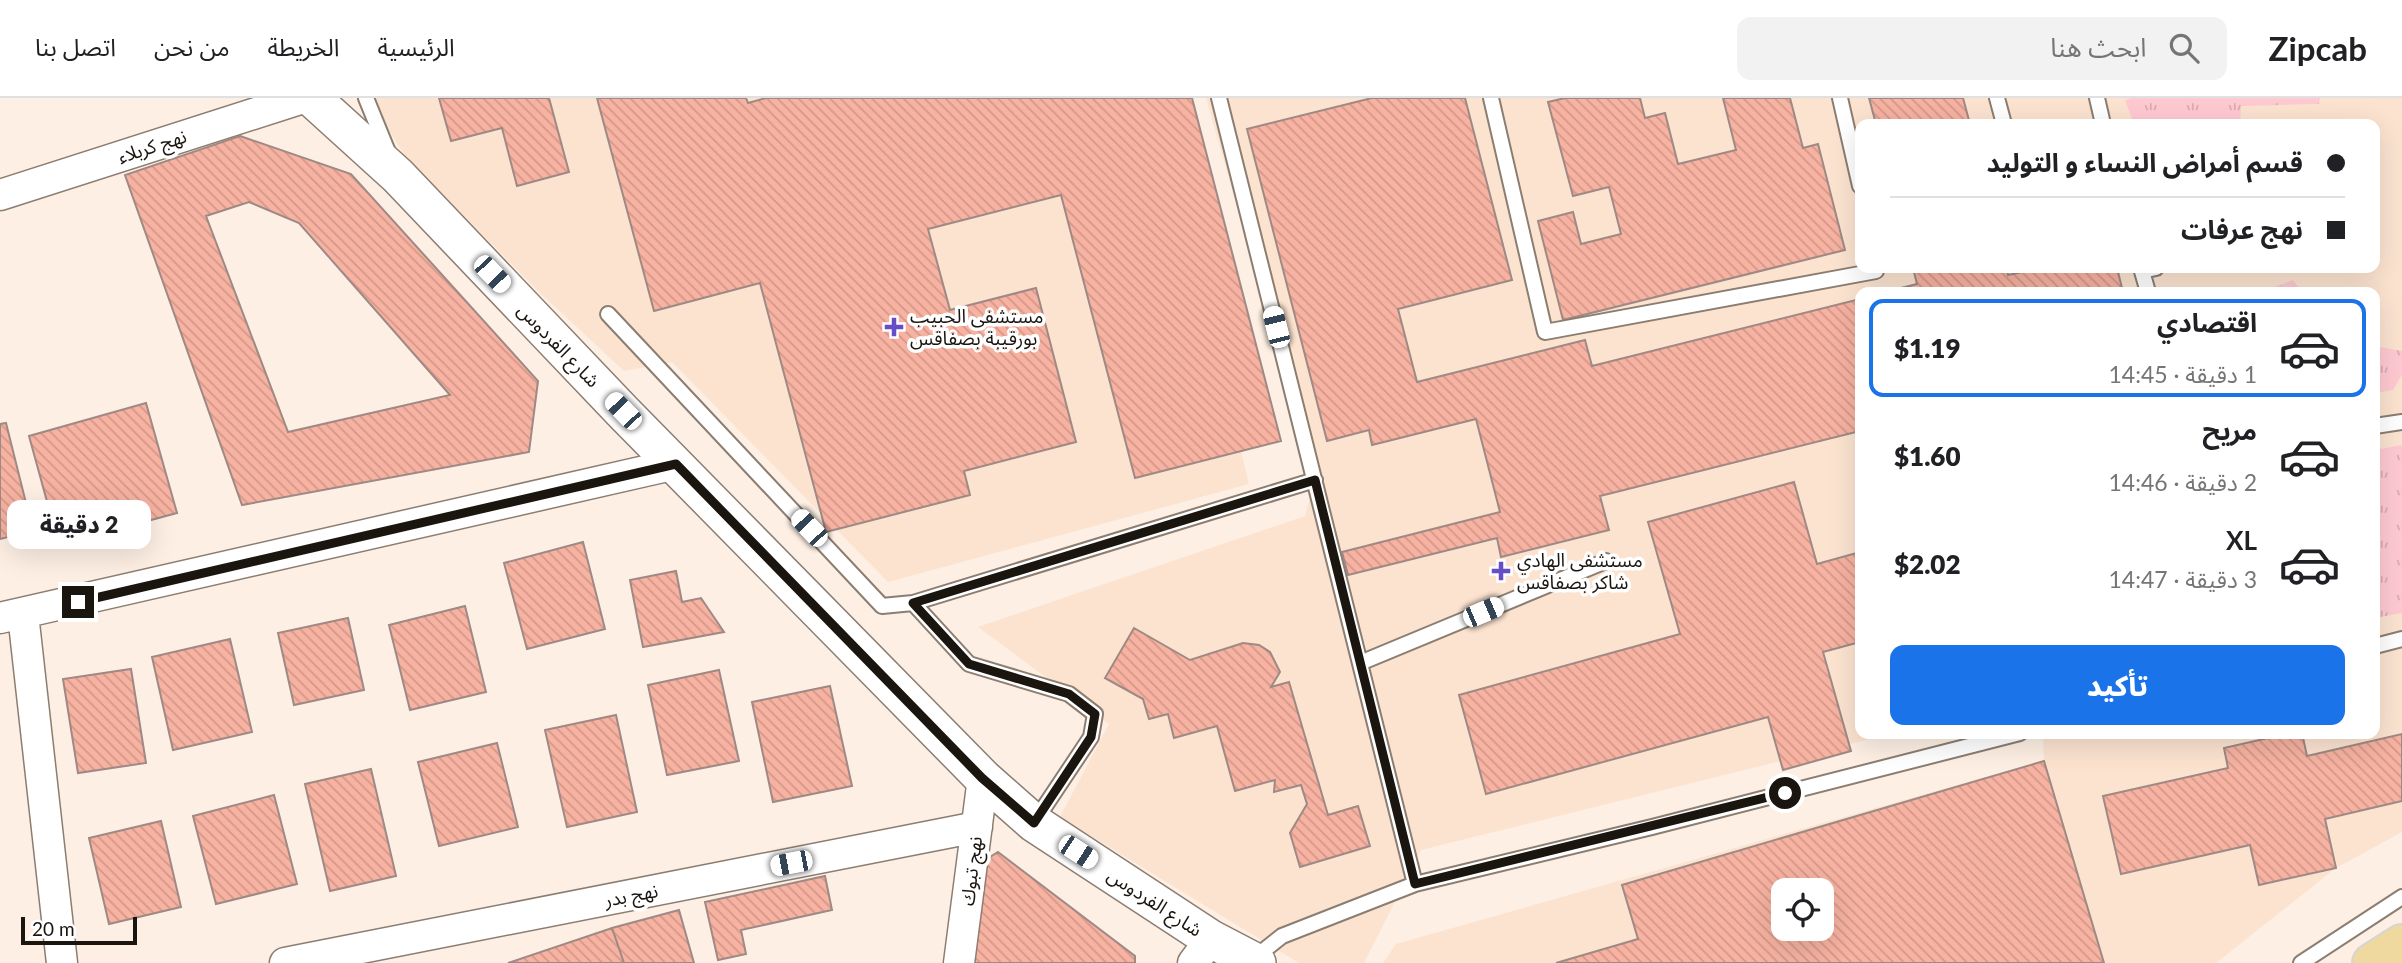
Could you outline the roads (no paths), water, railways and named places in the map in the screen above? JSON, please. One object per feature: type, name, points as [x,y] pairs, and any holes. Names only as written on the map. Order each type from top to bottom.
[{"type":"main road","points":[[2372,963],[2402,944]]},
{"type":"street","name":"نهج كربلاء","points":[[0,195],[303,98]]},
{"type":"street","name":"شارع الفردوس","points":[[312,98],[398,176],[982,778],[1034,823],[1202,951],[1254,961]]},
{"type":"street","points":[[62,963],[12,616],[676,464]]},
{"type":"street","name":"نهج تبوك","points":[[960,963],[982,778]]},
{"type":"street","name":"نهج بدر","points":[[285,963],[977,827]]},
{"type":"lane","points":[[366,98],[398,176]]},
{"type":"lane","points":[[1219,98],[1415,884]]},
{"type":"lane","points":[[1491,98],[1545,331],[1865,273]]},
{"type":"lane","points":[[1840,98],[1855,164]]},
{"type":"lane","points":[[1997,98],[2003,119]]},
{"type":"lane","points":[[2096,98],[2102,119]]},
{"type":"lane","points":[[608,314],[882,606],[913,603],[1315,480]]},
{"type":"lane","points":[[2380,425],[2402,422]]},
{"type":"lane","points":[[1360,663],[1606,561]]},
{"type":"lane","points":[[913,603],[969,664],[1069,694],[1095,714],[1091,737],[1034,823]]},
{"type":"lane","points":[[2380,645],[2402,639]]},
{"type":"lane","points":[[1254,961],[1282,936],[1415,884],[1652,827],[1985,739]]},
{"type":"lane","points":[[2301,963],[2402,897]]},
{"type":"place","name":"مستشفى الحبيب بورقيبة بصفاقس","points":[[894,327]]},
{"type":"place","name":"مستشفى الهادي شاكر بصفاقس","points":[[1501,571]]}]
